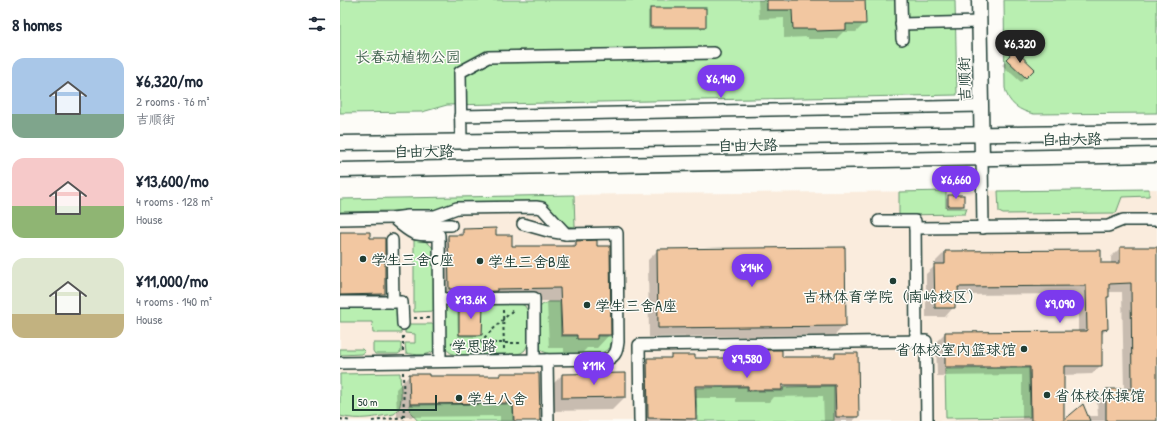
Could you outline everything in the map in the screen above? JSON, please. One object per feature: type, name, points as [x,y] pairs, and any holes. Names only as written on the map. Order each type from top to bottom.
[{"type":"main road","name":"吉顺街","points":[[979,0],[982,158]]},
{"type":"main road","name":"自由大路","points":[[340,143],[1157,132]]},
{"type":"main road","name":"自由大路","points":[[340,170],[1157,155]]},
{"type":"street","points":[[901,0],[902,39]]},
{"type":"street","points":[[901,24],[980,22]]},
{"type":"street","points":[[461,142],[460,72],[488,57],[714,53]]},
{"type":"street","points":[[460,116],[981,106]]},
{"type":"street","points":[[982,158],[983,228]]},
{"type":"street","points":[[340,219],[435,216],[457,208],[536,207],[542,208],[566,234]]},
{"type":"street","points":[[393,218],[412,225],[451,225]]},
{"type":"street","points":[[393,218],[411,233],[417,235],[439,235],[440,361]]},
{"type":"street","points":[[915,228],[1108,226],[1123,220],[1157,220]]},
{"type":"street","points":[[880,221],[915,221],[916,341]]},
{"type":"street","points":[[523,224],[566,234]]},
{"type":"street","name":"学思路","points":[[340,362],[608,360],[614,356],[617,348],[617,234],[566,234]]},
{"type":"street","points":[[392,240],[393,302]]},
{"type":"street","points":[[440,299],[534,298],[534,360]]},
{"type":"street","points":[[340,302],[402,302],[403,325]]},
{"type":"street","points":[[640,421],[639,345],[916,341],[926,341],[927,421]]},
{"type":"street","points":[[547,360],[548,421]]},
{"type":"path","points":[[503,298],[504,361]]},
{"type":"path","points":[[480,343],[525,298]]},
{"type":"path","points":[[404,421],[402,362],[403,325],[440,318]]},
{"type":"path","points":[[440,343],[534,343]]},
{"type":"path","points":[[372,421],[404,417]]},
{"type":"path","points":[[340,419],[351,421]]},
{"type":"shaded area","name":"吉林体育学院（南岭校区）","points":[[1157,189],[1157,421],[340,421],[340,199],[628,194]]},
{"type":"green space","name":"长春动植物公园","points":[[340,0],[955,0],[957,95],[447,105],[422,112],[340,113]]},
{"type":"green space","points":[[1004,0],[1157,0],[1157,113],[1034,114],[1019,109],[1009,98],[1005,88]]},
{"type":"green space","points":[[1149,189],[1149,196],[1122,197],[1116,213],[1003,214],[999,212],[998,191]]},
{"type":"green space","points":[[946,191],[946,208],[967,208],[965,214],[899,215],[899,192]]},
{"type":"green space","points":[[574,195],[575,227],[566,226],[546,204],[543,203],[434,210],[340,212],[340,199]]},
{"type":"green space","points":[[414,240],[426,242],[434,250],[435,311],[414,312]]},
{"type":"green space","points":[[548,302],[560,302],[561,336],[612,336],[610,348],[602,353],[550,354],[542,351],[539,347],[538,310],[542,305]]},
{"type":"green space","points":[[452,303],[519,303],[525,306],[528,312],[528,344],[525,350],[516,354],[456,355],[450,353],[445,345],[445,310]]},
{"type":"green space","points":[[340,307],[398,307],[400,310],[401,333],[373,333],[372,322],[340,322]]},
{"type":"green space","points":[[405,324],[436,324],[435,349],[433,352],[422,355],[406,353],[405,343],[415,343],[415,334],[405,333]]},
{"type":"green space","points":[[373,343],[401,343],[401,352],[398,354],[375,354],[373,351]]},
{"type":"green space","points":[[340,349],[362,349],[365,352],[362,354],[340,355]]},
{"type":"green space","points":[[1029,368],[1030,417],[946,418],[945,369]]},
{"type":"green space","points":[[400,373],[401,401],[400,406],[394,414],[360,418],[340,416],[340,374]]},
{"type":"green space","points":[[834,386],[834,421],[697,421],[696,388],[747,387],[747,391],[783,391],[784,387]]},
{"type":"green space","points":[[513,404],[513,421],[418,421],[411,413],[409,405]]},
{"type":"building","points":[[767,0],[865,0],[866,24],[846,24],[846,30],[816,31],[816,29],[793,29],[792,10],[767,10]]},
{"type":"building","points":[[650,8],[706,8],[706,27],[650,27]]},
{"type":"building","points":[[1015,50],[1035,69],[1026,78],[1006,59]]},
{"type":"building","points":[[948,195],[964,195],[964,206],[948,206]]},
{"type":"building","points":[[496,228],[496,235],[512,235],[512,246],[576,246],[576,241],[597,240],[597,246],[610,246],[611,335],[597,335],[597,339],[577,339],[577,335],[562,335],[560,288],[497,289],[497,291],[464,292],[464,289],[449,289],[448,235],[463,235],[463,229]]},
{"type":"building","name":"学生三舍C座","points":[[340,232],[370,232],[370,238],[385,238],[385,294],[340,295]]},
{"type":"building","points":[[845,247],[846,326],[658,328],[657,249]]},
{"type":"building","points":[[1120,247],[1157,247],[1157,421],[1106,421],[1106,389],[1132,389],[1131,283],[1109,284],[1109,297],[1107,297],[1108,329],[1102,330],[1102,366],[1064,366],[1064,420],[1083,404],[1090,421],[1031,421],[1030,367],[945,367],[945,332],[1087,331],[1086,286],[958,287],[959,303],[955,303],[955,308],[935,308],[934,264],[945,264],[945,251],[1101,250],[1101,263],[1120,263]]},
{"type":"building","points":[[483,306],[482,335],[459,335],[459,307]]},
{"type":"building","points":[[748,350],[782,350],[782,357],[835,357],[835,353],[858,353],[859,417],[836,417],[835,385],[782,385],[782,390],[748,390],[748,386],[695,386],[696,419],[648,418],[647,358],[671,358],[671,355],[695,355],[695,358],[748,358]]},
{"type":"building","name":"学生八舍","points":[[500,373],[539,373],[540,421],[514,421],[513,403],[410,404],[409,374],[429,374],[429,376],[500,376]]},
{"type":"building","points":[[626,373],[626,397],[562,398],[562,374]]},
{"type":"place","name":"学生三舍C座","points":[[363,259]]},
{"type":"place","name":"学生三舍B座","points":[[480,261]]},
{"type":"place","name":"吉林体育学院（南岭校区）","points":[[893,281]]},
{"type":"place","name":"学生三舍A座","points":[[587,305]]},
{"type":"place","name":"省体校室内篮球馆","points":[[1024,349]]},
{"type":"place","name":"省体校体操馆","points":[[1047,395]]},
{"type":"place","name":"学生八舍","points":[[459,398]]}]
